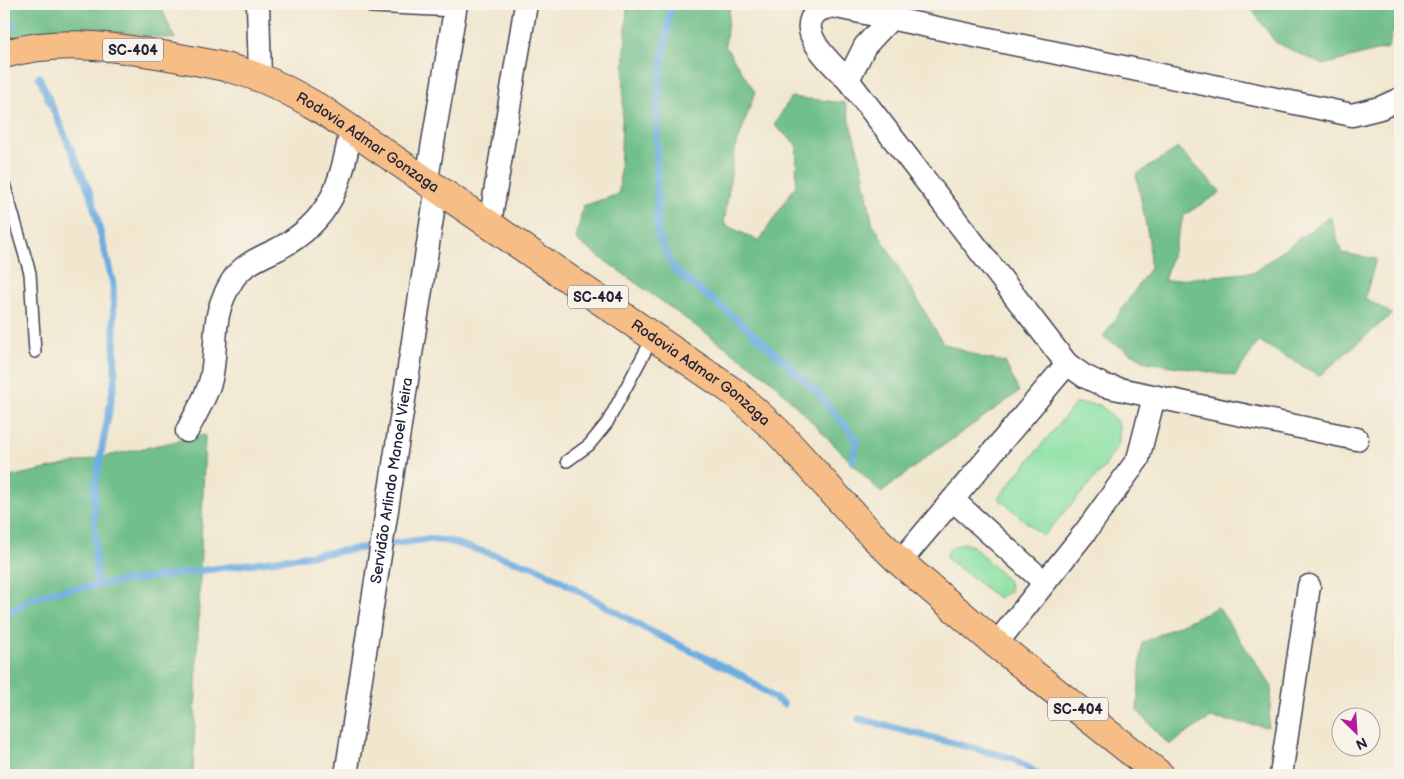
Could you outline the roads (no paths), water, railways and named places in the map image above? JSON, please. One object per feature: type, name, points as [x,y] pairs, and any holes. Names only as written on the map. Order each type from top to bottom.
[{"type":"main road","name":"Rodovia Admar Gonzaga","points":[[4,54],[19,50],[104,45],[225,67],[260,78],[288,91],[351,128],[703,369],[755,409],[900,562],[996,644],[1160,775]]},
{"type":"street","points":[[258,4],[260,78]]},
{"type":"street","points":[[490,223],[526,4]]},
{"type":"street","points":[[1357,439],[1105,386],[1084,376],[1067,364],[848,80],[817,47],[811,36],[811,20],[817,11],[832,6],[892,17],[1352,115],[1380,108],[1400,99]]},
{"type":"street","name":"Servidão Arlindo Manoel Vieira","points":[[346,775],[432,183],[455,7]]},
{"type":"street","points":[[848,80],[865,46],[892,17]]},
{"type":"street","points":[[187,431],[211,380],[217,313],[233,279],[247,265],[285,245],[313,225],[327,208],[345,162],[351,128]]},
{"type":"street","points":[[900,562],[1067,364]]},
{"type":"street","points":[[996,644],[1086,531],[1138,459],[1154,397]]},
{"type":"street","points":[[953,500],[1044,582]]},
{"type":"street","points":[[1281,775],[1309,586]]},
{"type":"lane","points":[[372,7],[455,7]]},
{"type":"lane","points":[[4,184],[30,273],[35,352]]},
{"type":"lane","points":[[567,461],[589,445],[607,423],[654,336]]},
{"type":"waterway","points":[[671,4],[657,100],[657,233],[674,270],[742,323],[813,388],[857,440],[852,461]]},
{"type":"waterway","points":[[4,14],[14,26]]},
{"type":"waterway","points":[[39,77],[91,195],[113,284],[115,379],[94,490],[96,585]]},
{"type":"waterway","points":[[4,617],[29,600],[55,591],[427,539],[448,541],[538,568],[650,631],[743,676],[783,704]]},
{"type":"waterway","points":[[859,719],[1012,758],[1039,775]]}]
